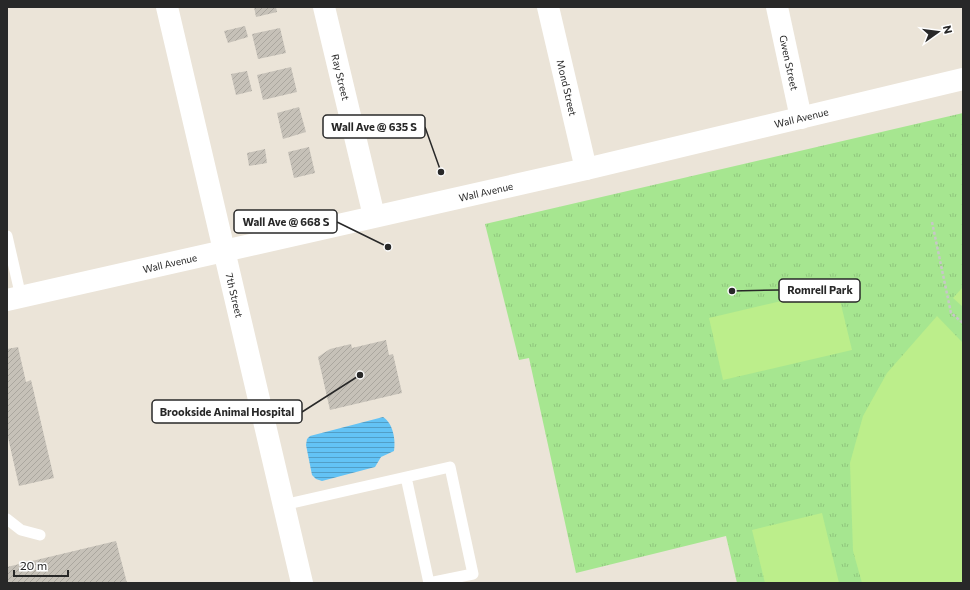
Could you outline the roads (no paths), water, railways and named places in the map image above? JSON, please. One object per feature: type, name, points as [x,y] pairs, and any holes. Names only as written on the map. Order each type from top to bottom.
[{"type":"street","name":"7th Street","points":[[167,7],[302,583]]},
{"type":"street","name":"Ray Street","points":[[324,7],[374,216]]},
{"type":"street","name":"Mond Street","points":[[548,7],[586,169]]},
{"type":"street","name":"Gwen Street","points":[[777,7],[802,118]]},
{"type":"street","name":"Wall Avenue","points":[[14,298],[586,169],[963,79]]},
{"type":"lane","points":[[7,236],[14,298]]},
{"type":"lane","points":[[283,505],[406,477],[450,467],[473,574],[429,583],[406,477]]},
{"type":"lane","points":[[7,519],[21,530],[40,535]]},
{"type":"water","points":[[383,417],[389,423],[393,432],[395,442],[394,451],[381,457],[375,467],[322,481],[316,479],[312,475],[306,445],[307,439],[310,436]]},
{"type":"place","name":"Wall Ave @ 635 S","points":[[441,172]]},
{"type":"place","name":"Wall Ave @ 668 S","points":[[388,247]]},
{"type":"place","name":"Romrell Park","points":[[732,291]]},
{"type":"place","name":"Brookside Animal Hospital","points":[[360,375]]}]
